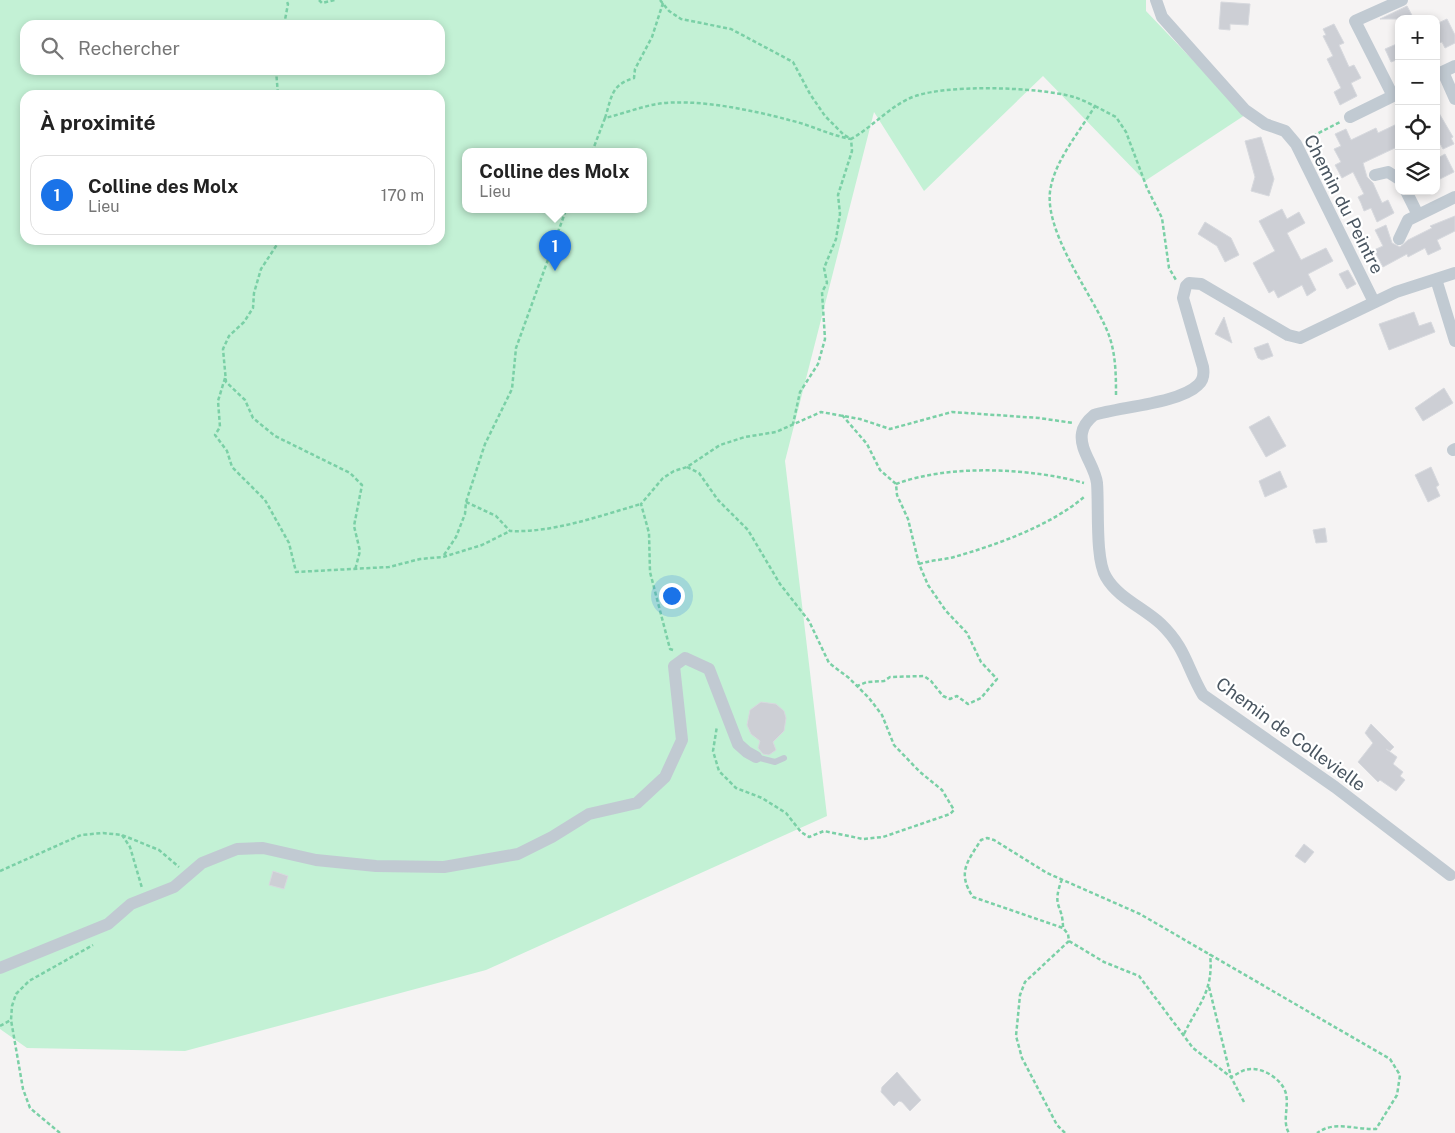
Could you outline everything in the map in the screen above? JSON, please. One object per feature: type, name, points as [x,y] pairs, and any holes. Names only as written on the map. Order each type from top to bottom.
[{"type":"street","name":"Chemin du Peintre","points":[[1156,0],[1162,17],[1246,110],[1265,124],[1285,131],[1296,144],[1374,302]]},
{"type":"street","points":[[1395,93],[1355,21],[1402,0]]},
{"type":"street","points":[[1440,74],[1455,66]]},
{"type":"street","points":[[1440,76],[1455,99]]},
{"type":"street","points":[[1350,117],[1395,95]]},
{"type":"street","points":[[1375,175],[1388,172],[1395,176]]},
{"type":"street","points":[[1408,195],[1418,215]]},
{"type":"street","points":[[1399,239],[1408,220],[1455,197]]},
{"type":"street","points":[[1085,422],[1094,415],[1117,408],[1160,401],[1187,392],[1198,385],[1203,378],[1203,367],[1184,303],[1183,292],[1189,283],[1201,284],[1295,338],[1300,338],[1374,302],[1455,273]]},
{"type":"street","points":[[1436,279],[1455,341]]},
{"type":"street","name":"Chemin de Collevielle","points":[[1085,422],[1081,434],[1083,448],[1093,466],[1097,487],[1101,563],[1105,577],[1115,589],[1161,624],[1184,651],[1196,682],[1204,695],[1335,787],[1450,875]]},
{"type":"street","points":[[0,968],[108,924],[131,904],[174,887],[202,863],[237,849],[263,848],[316,860],[376,866],[444,867],[518,854],[552,838],[589,814],[637,803],[665,777],[682,740],[675,696],[674,666],[685,658],[709,669],[738,744],[756,757]]},
{"type":"lane","points":[[756,757],[775,762],[784,758]]},
{"type":"path","points":[[284,20],[286,0]]},
{"type":"path","points":[[319,0],[322,3],[335,0]]},
{"type":"path","points":[[594,148],[615,90],[620,82],[634,78],[634,69],[652,37],[661,1]]},
{"type":"path","points":[[661,1],[669,11],[681,18],[731,29],[793,62],[810,94],[825,116],[851,138]]},
{"type":"path","points":[[276,75],[278,90]]},
{"type":"path","points":[[605,118],[658,104],[703,104],[728,107],[791,120],[831,135],[851,138],[882,114],[910,98],[937,91],[1025,90],[1076,97],[1116,117],[1126,132],[1147,188],[1162,218],[1169,268],[1183,292]]},
{"type":"path","points":[[1095,106],[1060,163],[1051,186],[1050,209],[1064,248],[1106,327],[1114,355],[1117,408]]},
{"type":"path","points":[[1309,138],[1350,117]]},
{"type":"path","points":[[793,424],[800,392],[818,364],[825,339],[822,292],[827,283],[824,268],[836,239],[840,214],[838,195],[852,151],[851,138]]},
{"type":"path","points":[[443,557],[459,529],[485,444],[512,389],[516,348],[565,213]]},
{"type":"path","points":[[277,245],[261,269],[254,293],[253,308],[244,322],[229,336],[223,348],[225,378],[226,382],[245,400],[253,418],[275,436],[350,473],[362,485],[354,526],[360,550],[354,570]]},
{"type":"path","points":[[225,378],[218,401],[220,427],[215,436],[226,451],[232,466],[265,500],[289,542],[296,572],[388,567],[420,559],[443,557],[482,545],[510,531],[528,532],[576,524],[641,504],[663,478],[674,470],[687,467],[720,445],[745,437],[776,432],[821,412],[841,414],[890,429],[952,412],[1039,418],[1065,423],[1085,422]]},
{"type":"path","points":[[841,414],[867,444],[880,470],[896,484],[897,495],[908,519],[919,564],[928,585],[946,611],[967,633],[981,662],[997,679],[981,698],[968,704],[957,696],[950,699],[943,696],[931,681],[924,676],[890,677],[884,681],[867,682],[857,686]]},
{"type":"path","points":[[687,467],[699,474],[718,500],[748,530],[780,584],[809,621],[829,663],[857,686],[882,716],[894,745],[920,772],[942,790],[954,810],[950,814],[882,836],[863,840],[824,831],[809,836],[801,832],[786,813],[762,798],[736,788],[719,771],[713,751],[715,729],[724,710]]},
{"type":"path","points":[[896,484],[913,478],[947,474],[1026,471],[1054,475],[1097,487]]},
{"type":"path","points":[[919,564],[951,558],[994,544],[1070,509],[1097,487]]},
{"type":"path","points":[[466,502],[496,516],[510,531]]},
{"type":"path","points":[[641,504],[649,533],[650,572],[670,649],[685,658]]},
{"type":"path","points":[[0,871],[81,835],[103,833],[122,835],[159,850],[190,873]]},
{"type":"path","points":[[122,835],[130,847],[145,899]]},
{"type":"path","points":[[1069,941],[1068,934],[1063,928],[973,897],[965,885],[964,874],[981,840],[987,838],[994,840],[1048,873],[1140,914],[1390,1059],[1400,1075],[1397,1095],[1376,1129],[1361,1130],[1332,1124],[1317,1133]]},
{"type":"path","points":[[1062,879],[1056,896],[1056,903],[1063,920],[1063,928]]},
{"type":"path","points":[[1069,941],[1104,962],[1140,976],[1193,1048],[1232,1077]]},
{"type":"path","points":[[1065,1133],[1057,1124],[1022,1058],[1016,1036],[1020,995],[1025,982],[1069,941]]},
{"type":"path","points":[[60,1133],[30,1108],[23,1089],[11,1020],[16,994],[29,981],[96,944]]},
{"type":"path","points":[[1210,954],[1212,972],[1210,987],[1232,1077],[1245,1104]]},
{"type":"path","points":[[1184,1034],[1210,987]]},
{"type":"path","points":[[0,1026],[11,1020]]},
{"type":"path","points":[[1232,1077],[1246,1070],[1257,1069],[1270,1074],[1280,1084],[1286,1094],[1286,1128],[1290,1133]]},
{"type":"green space","points":[[0,0],[1146,0],[1146,11],[1245,115],[1145,181],[1043,76],[924,191],[874,112],[785,461],[827,816],[486,970],[185,1051],[27,1048],[0,1029]]},
{"type":"building","points":[[1221,2],[1250,4],[1248,25],[1230,24],[1230,30],[1219,29]]},
{"type":"building","points":[[1407,6],[1412,15],[1395,15],[1395,19],[1380,19]]},
{"type":"building","points":[[1447,19],[1455,35],[1455,43],[1445,48],[1442,42],[1440,43],[1440,22]]},
{"type":"building","points":[[1334,24],[1344,43],[1339,45],[1349,67],[1354,65],[1361,78],[1351,83],[1357,96],[1340,105],[1334,92],[1341,88],[1327,59],[1333,56],[1323,36],[1326,35],[1323,29]]},
{"type":"building","points":[[1395,45],[1395,60],[1391,62],[1385,49]]},
{"type":"building","points":[[1440,115],[1453,137],[1451,138],[1454,144],[1443,149],[1440,143]]},
{"type":"building","points":[[1395,125],[1395,148],[1363,163],[1367,177],[1373,183],[1382,203],[1388,200],[1394,213],[1377,222],[1371,208],[1364,211],[1358,197],[1364,194],[1353,172],[1342,178],[1335,165],[1341,162],[1334,149],[1341,146],[1335,134],[1346,129],[1351,140],[1376,128],[1378,133]]},
{"type":"building","points":[[1261,137],[1274,179],[1269,196],[1251,191],[1255,177],[1245,141]]},
{"type":"building","points":[[1445,154],[1454,172],[1440,179],[1440,157]]},
{"type":"building","points":[[1282,209],[1287,219],[1299,212],[1305,223],[1287,233],[1301,260],[1326,248],[1333,261],[1308,274],[1316,290],[1307,296],[1302,285],[1278,298],[1274,290],[1269,293],[1253,263],[1275,251],[1259,221]]},
{"type":"building","points":[[1455,216],[1455,231],[1437,240],[1441,249],[1428,255],[1425,248],[1408,257],[1407,254],[1383,267],[1374,250],[1383,246],[1375,230],[1386,225],[1392,243],[1400,247],[1408,240],[1432,228],[1430,226]]},
{"type":"building","points":[[1205,222],[1231,238],[1239,255],[1225,262],[1217,246],[1198,234]]},
{"type":"building","points":[[1348,270],[1356,284],[1347,289],[1339,274]]},
{"type":"building","points":[[1414,312],[1419,326],[1431,322],[1435,332],[1389,350],[1379,324]]},
{"type":"building","points":[[1224,317],[1232,343],[1215,334]]},
{"type":"building","points":[[1268,343],[1273,356],[1262,360],[1258,358],[1254,348]]},
{"type":"building","points":[[1444,388],[1453,403],[1423,421],[1415,408]]},
{"type":"building","points":[[1269,416],[1286,446],[1266,457],[1249,427]]},
{"type":"building","points":[[1431,467],[1439,485],[1436,487],[1440,496],[1428,502],[1415,475]]},
{"type":"building","points":[[1280,471],[1287,487],[1265,497],[1259,481]]},
{"type":"building","points":[[1325,528],[1327,542],[1316,543],[1313,530]]},
{"type":"building","points":[[761,702],[776,704],[784,711],[786,718],[784,731],[773,742],[776,750],[769,755],[763,754],[758,748],[760,741],[751,734],[747,725],[750,710]]},
{"type":"building","points":[[1371,724],[1394,747],[1390,751],[1386,749],[1397,757],[1393,764],[1403,772],[1400,776],[1405,780],[1396,791],[1380,780],[1378,782],[1358,762],[1373,743],[1365,733]]},
{"type":"building","points":[[1304,844],[1314,852],[1305,863],[1295,856]]},
{"type":"building","points":[[273,871],[288,876],[284,889],[269,885]]},
{"type":"building","points":[[897,1072],[921,1100],[910,1111],[899,1101],[894,1106],[881,1092],[882,1087]]},
{"type":"place","name":"Colline des Molx","points":[[555,271]]}]
